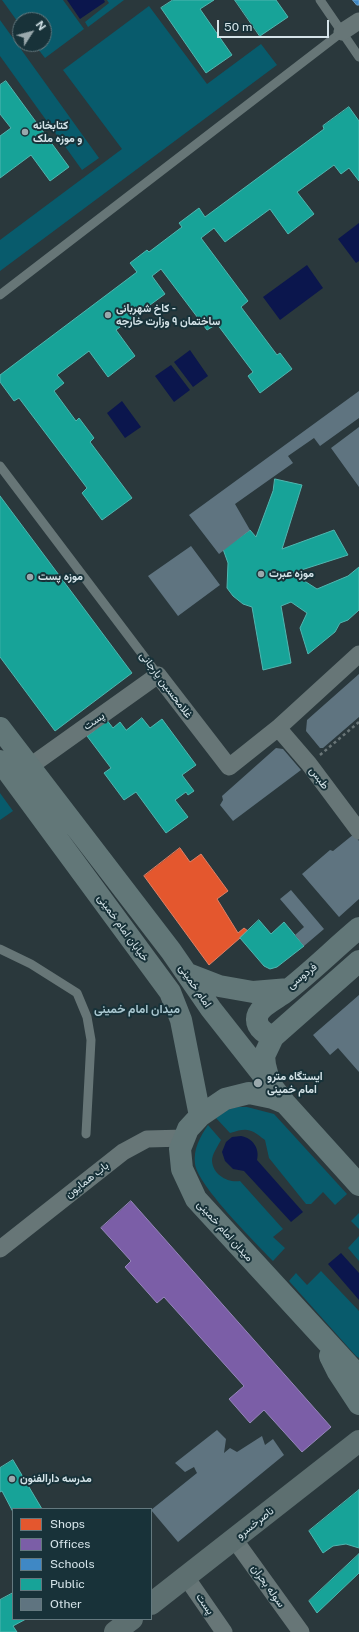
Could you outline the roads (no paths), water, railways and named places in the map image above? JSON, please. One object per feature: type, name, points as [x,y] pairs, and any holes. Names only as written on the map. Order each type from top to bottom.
[{"type":"main road","points":[[0,728],[29,767]]},
{"type":"main road","name":"خیابان امام خمینی","points":[[0,761],[170,992],[181,1020],[200,1116]]},
{"type":"main road","name":"امام خمینی","points":[[29,767],[188,974],[211,1009],[286,1103]]},
{"type":"main road","name":"فردوسی","points":[[188,974],[219,986],[253,992],[289,989],[359,928]]},
{"type":"main road","points":[[270,1084],[264,1065],[264,1056],[273,1037],[359,961]]},
{"type":"main road","points":[[273,1037],[265,1033],[258,1026],[256,1020],[259,1012],[264,1007],[289,989]]},
{"type":"main road","name":"میدان امام خمینی","points":[[286,1103],[273,1098],[249,1093],[225,1099],[200,1116],[188,1129],[180,1149],[182,1169],[196,1199],[320,1335],[352,1369],[359,1373]]},
{"type":"main road","points":[[286,1103],[359,1185]]},
{"type":"main road","points":[[320,1335],[338,1372],[359,1404]]},
{"type":"main road","name":"ناصرخسرو","points":[[152,1603],[359,1441]]},
{"type":"main road","points":[[115,1632],[131,1620]]},
{"type":"street","points":[[342,32],[359,20]]},
{"type":"street","name":"غلامحسین یارجانی","points":[[158,675],[229,767],[278,728],[359,654]]},
{"type":"street","name":"پست","points":[[29,767],[158,675]]},
{"type":"street","name":"طبس","points":[[278,728],[309,764],[359,831]]},
{"type":"street","name":"باب همایون","points":[[0,1249],[123,1152],[147,1139],[185,1138]]},
{"type":"street","name":"سوله بحران","points":[[234,1539],[301,1632]]},
{"type":"street","name":"پست","points":[[186,1577],[224,1632]]},
{"type":"lane","points":[[320,0],[359,57]]},
{"type":"lane","points":[[0,296],[342,32]]},
{"type":"lane","name":"غلامحسین یارجانی","points":[[0,466],[158,675]]},
{"type":"lane","points":[[0,949],[31,964],[77,993],[87,1017],[91,1040],[86,1134]]},
{"type":"place","name":"کتابخانه و موزه ملک","points":[[25,132]]},
{"type":"place","name":"کاخ شهربانی - ساختمان ۹ وزارت خارجه","points":[[108,315]]},
{"type":"place","name":"موزه عبرت","points":[[261,574]]},
{"type":"place","name":"موزه پست","points":[[30,577]]},
{"type":"place","name":"ایستگاه مترو امام خمینی","points":[[258,1083]]},
{"type":"place","name":"مدرسه دارالفنون","points":[[12,1479]]},
{"type":"district","name":"میدان امام خمینی","points":[[137,1009]]}]
